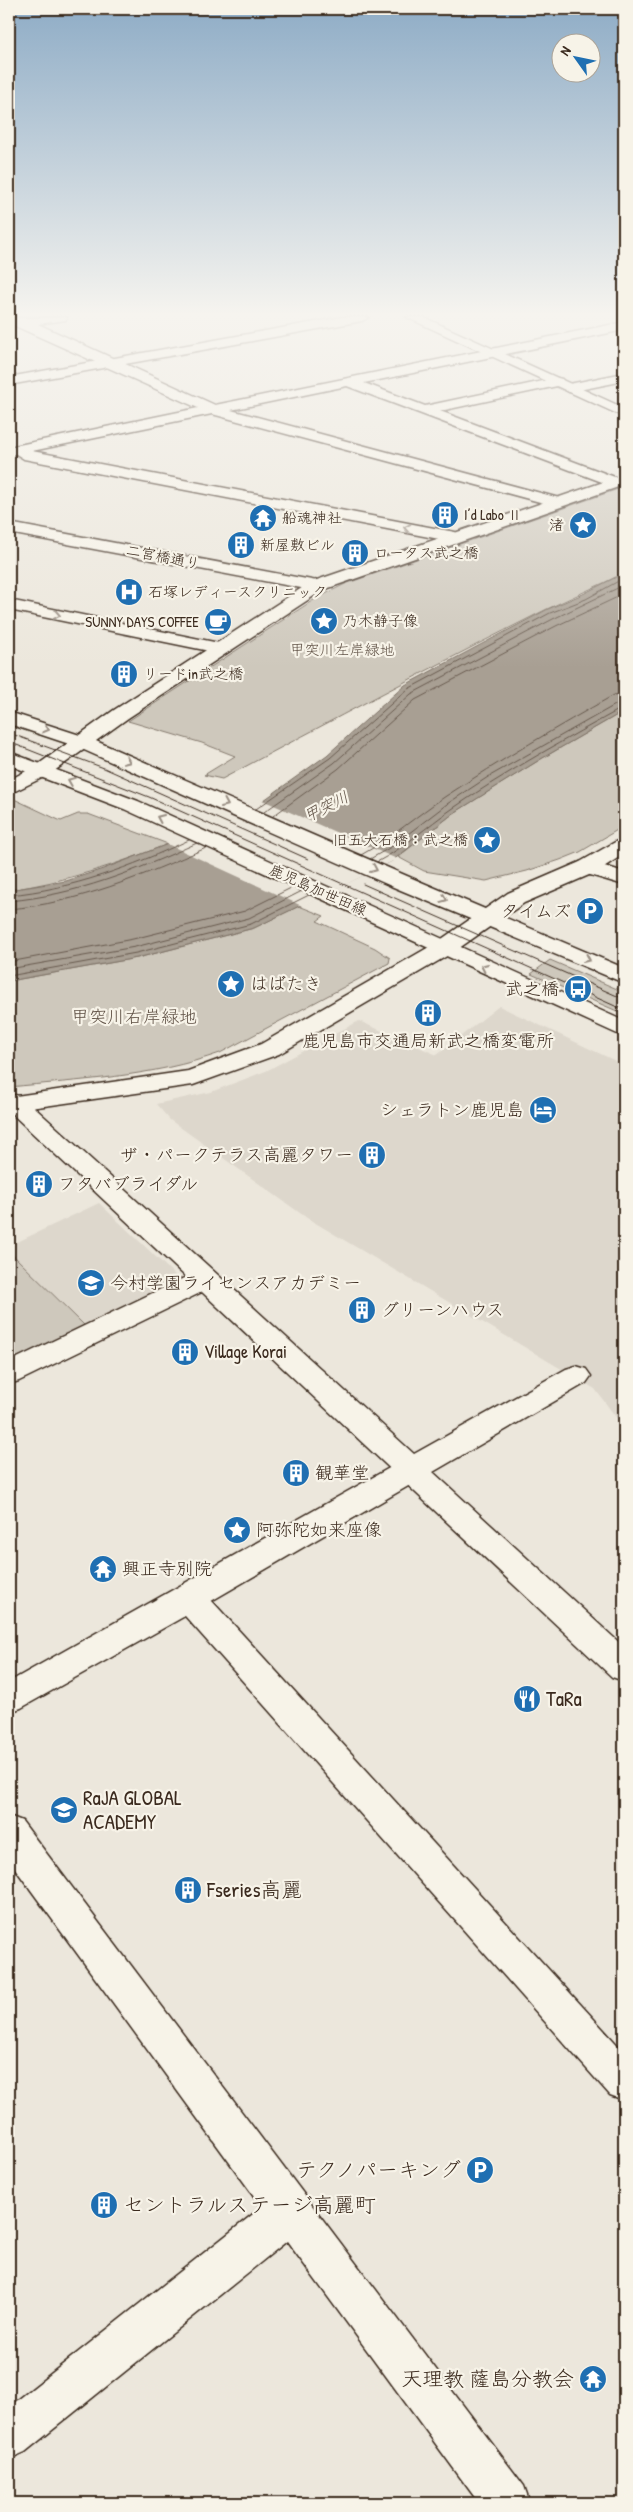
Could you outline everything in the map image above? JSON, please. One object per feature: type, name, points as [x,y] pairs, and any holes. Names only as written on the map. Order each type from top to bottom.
[{"type":"street","points":[[9,451],[93,434]]},
{"type":"street","points":[[304,434],[557,502]]},
{"type":"street","points":[[487,434],[620,481]]},
{"type":"street","points":[[9,451],[455,537]]},
{"type":"street","points":[[9,788],[43,770],[219,648],[317,586],[620,481]]},
{"type":"street","name":"二宮橋通り","points":[[9,528],[317,586]]},
{"type":"street","points":[[9,605],[219,648]]},
{"type":"street","points":[[9,718],[82,742],[400,881],[489,917],[624,976]]},
{"type":"street","name":"鹿児島加世田線","points":[[9,758],[131,805],[624,1030]]},
{"type":"street","points":[[12,1103],[185,1080],[228,1067],[270,1049],[444,948],[516,898],[588,867],[624,845]]},
{"type":"street","points":[[588,867],[624,879]]},
{"type":"street","points":[[12,1103],[624,1667]]},
{"type":"street","points":[[9,1374],[204,1279]]},
{"type":"street","points":[[9,1698],[189,1598],[576,1376]]},
{"type":"street","points":[[189,1598],[624,2081]]},
{"type":"street","points":[[9,1832],[507,2503]]},
{"type":"street","points":[[9,2436],[290,2211]]},
{"type":"shaded area","points":[[499,1006],[624,1065],[624,1428],[595,1389],[307,1218],[170,1120],[156,1104],[211,1092],[266,1071],[359,1021],[437,1055]]},
{"type":"shaded area","name":"今村学園ライセンスアカデミー","points":[[99,1203],[176,1276],[172,1289],[9,1367],[9,1246]]},
{"type":"green space","name":"甲突川左岸緑地","points":[[624,487],[624,573],[464,651],[222,779],[204,775],[235,756],[202,743],[128,721],[312,601],[345,584]]},
{"type":"green space","points":[[624,711],[624,826],[580,852],[560,860],[527,871],[486,881],[424,871],[398,857],[454,813],[541,759]]},
{"type":"green space","points":[[14,799],[61,821],[78,814],[88,814],[168,844],[90,872],[30,887],[9,890],[9,801]]},
{"type":"green space","name":"甲突川右岸緑地","points":[[299,906],[324,916],[317,921],[375,948],[390,958],[389,963],[220,1053],[194,1061],[142,1072],[9,1087],[9,981],[137,958],[254,928]]},
{"type":"green space","points":[[550,960],[624,992],[624,1014],[531,974]]},
{"type":"green space","points":[[9,1251],[87,1328],[9,1368]]},
{"type":"water","name":"甲突川","points":[[624,573],[624,711],[541,759],[454,813],[392,861],[254,928],[137,958],[9,981],[9,890],[66,881],[103,869],[168,844],[264,800],[327,755],[405,685],[548,609]]},
{"type":"pier","points":[[260,799],[397,859],[302,906],[165,843]]},
{"type":"tram line","points":[[9,733],[104,768],[308,859]]},
{"type":"tram line","points":[[9,742],[149,797],[624,1010]]},
{"type":"tram line","points":[[363,884],[624,999]]},
{"type":"place","name":"I’d Labo Ⅱ","points":[[445,515]]},
{"type":"place","name":"船魂神社","points":[[263,518]]},
{"type":"place","name":"渚","points":[[583,525]]},
{"type":"place","name":"新屋敷ビル","points":[[241,545]]},
{"type":"place","name":"ロータス武之橋","points":[[355,553]]},
{"type":"place","name":"石塚レディースクリニック","points":[[129,592]]},
{"type":"place","name":"乃木静子像","points":[[324,621]]},
{"type":"place","name":"SUNNY DAYS COFFEE","points":[[218,622]]},
{"type":"place","name":"リードin武之橋","points":[[124,674]]},
{"type":"place","name":"旧五大石橋：武之橋","points":[[487,840]]},
{"type":"place","name":"タイムズ","points":[[590,911]]},
{"type":"place","name":"はばたき","points":[[231,984]]},
{"type":"place","name":"武之橋","points":[[578,989]]},
{"type":"place","name":"鹿児島市交通局新武之橋変電所","points":[[428,1013]]},
{"type":"place","name":"シェラトン鹿児島","points":[[543,1110]]},
{"type":"place","name":"ザ・パークテラス高麗タワー","points":[[372,1155]]},
{"type":"place","name":"フタバブライダル","points":[[39,1184]]},
{"type":"place","name":"今村学園ライセンスアカデミー","points":[[91,1283]]},
{"type":"place","name":"グリーンハウス","points":[[362,1310]]},
{"type":"place","name":"Village Korai","points":[[185,1352]]},
{"type":"place","name":"観華堂","points":[[296,1473]]},
{"type":"place","name":"阿弥陀如来座像","points":[[237,1530]]},
{"type":"place","name":"興正寺別院","points":[[103,1569]]},
{"type":"place","name":"TaRa","points":[[527,1699]]},
{"type":"place","name":"RaJA GLOBAL ACADEMY","points":[[64,1810]]},
{"type":"place","name":"Fseries高麗","points":[[188,1890]]},
{"type":"place","name":"テクノパーキング","points":[[480,2170]]},
{"type":"place","name":"セントラルステージ高麗町","points":[[104,2205]]},
{"type":"place","name":"天理教 薩島分教会","points":[[593,2379]]}]
